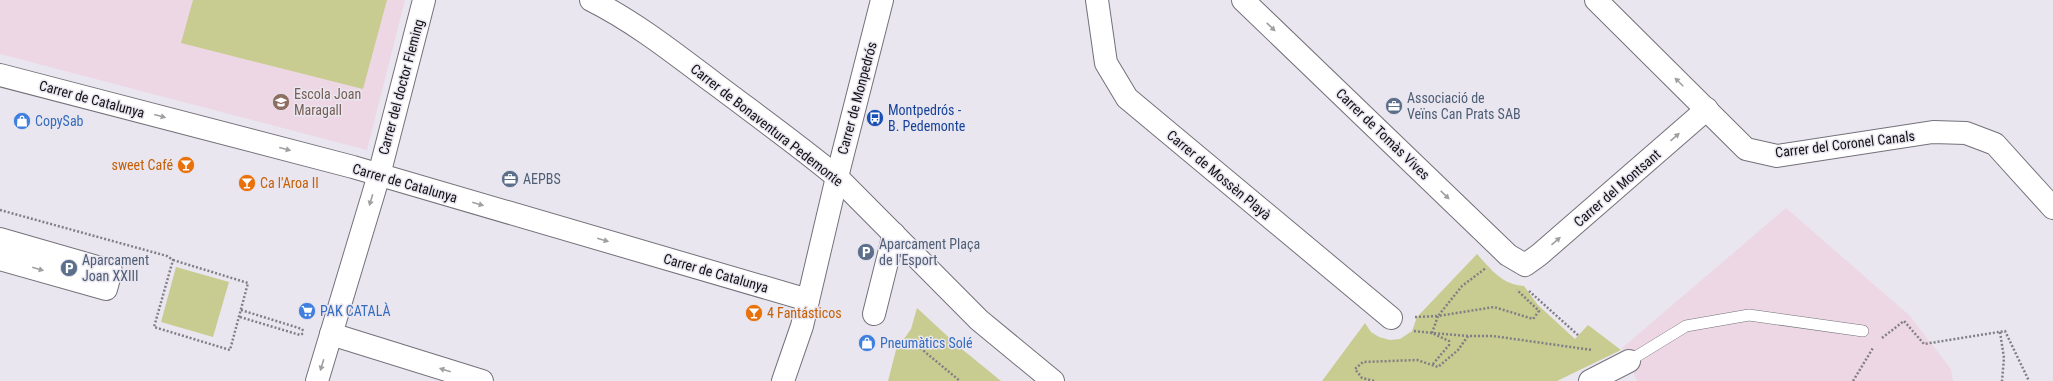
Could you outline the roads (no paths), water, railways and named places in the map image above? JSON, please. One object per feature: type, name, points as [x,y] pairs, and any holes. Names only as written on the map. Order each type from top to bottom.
[{"type":"street","name":"Carrer del doctor Fleming","points":[[317,381],[378,175],[424,0]]},
{"type":"street","name":"Carrer de Bonaventura Pedemonte","points":[[591,0],[610,10],[656,40],[837,176],[979,320],[1053,381]]},
{"type":"street","name":"Carrer de Monpedrós","points":[[783,381],[808,300],[837,176],[882,0]]},
{"type":"street","name":"Carrer de Mossèn Playà","points":[[1097,0],[1106,63],[1127,98],[1391,318]]},
{"type":"street","name":"Carrer de Tomàs Vives","points":[[1243,0],[1508,255],[1525,265]]},
{"type":"street","name":"Carrer del Coronel Canals","points":[[1596,0],[1746,149],[1777,156],[1933,132],[1966,134],[1995,144],[2053,208]]},
{"type":"street","name":"Carrer de Catalunya","points":[[0,75],[240,137],[378,175],[808,300]]},
{"type":"street","name":"Carrer del Montsant","points":[[1525,265],[1539,255],[1707,109]]},
{"type":"street","points":[[874,314],[894,234]]},
{"type":"street","points":[[0,239],[111,271],[106,289],[0,259]]},
{"type":"street","points":[[331,334],[482,381]]},
{"type":"street","points":[[1590,381],[1629,361]]},
{"type":"lane","points":[[1629,361],[1686,326],[1750,316],[1863,331]]},
{"type":"place","name":"Escola Joan Maragall","points":[[281,102]]},
{"type":"place","name":"Associació de Veïns Can Prats SAB","points":[[1394,106]]},
{"type":"place","name":"Montpedrós - B. Pedemonte","points":[[875,118]]},
{"type":"place","name":"CopySab","points":[[22,121]]},
{"type":"place","name":"sweet Café","points":[[186,165]]},
{"type":"place","name":"AEPBS","points":[[510,179]]},
{"type":"place","name":"Ca l'Aroa II","points":[[247,183]]},
{"type":"place","name":"Aparcament Plaça de l'Esport","points":[[866,252]]},
{"type":"place","name":"Aparcament Joan XXIII","points":[[69,268]]},
{"type":"place","name":"PAK CATALÀ","points":[[307,311]]},
{"type":"place","name":"4 Fantásticos","points":[[754,313]]},
{"type":"place","name":"Pneumàtics Solé","points":[[867,343]]}]
